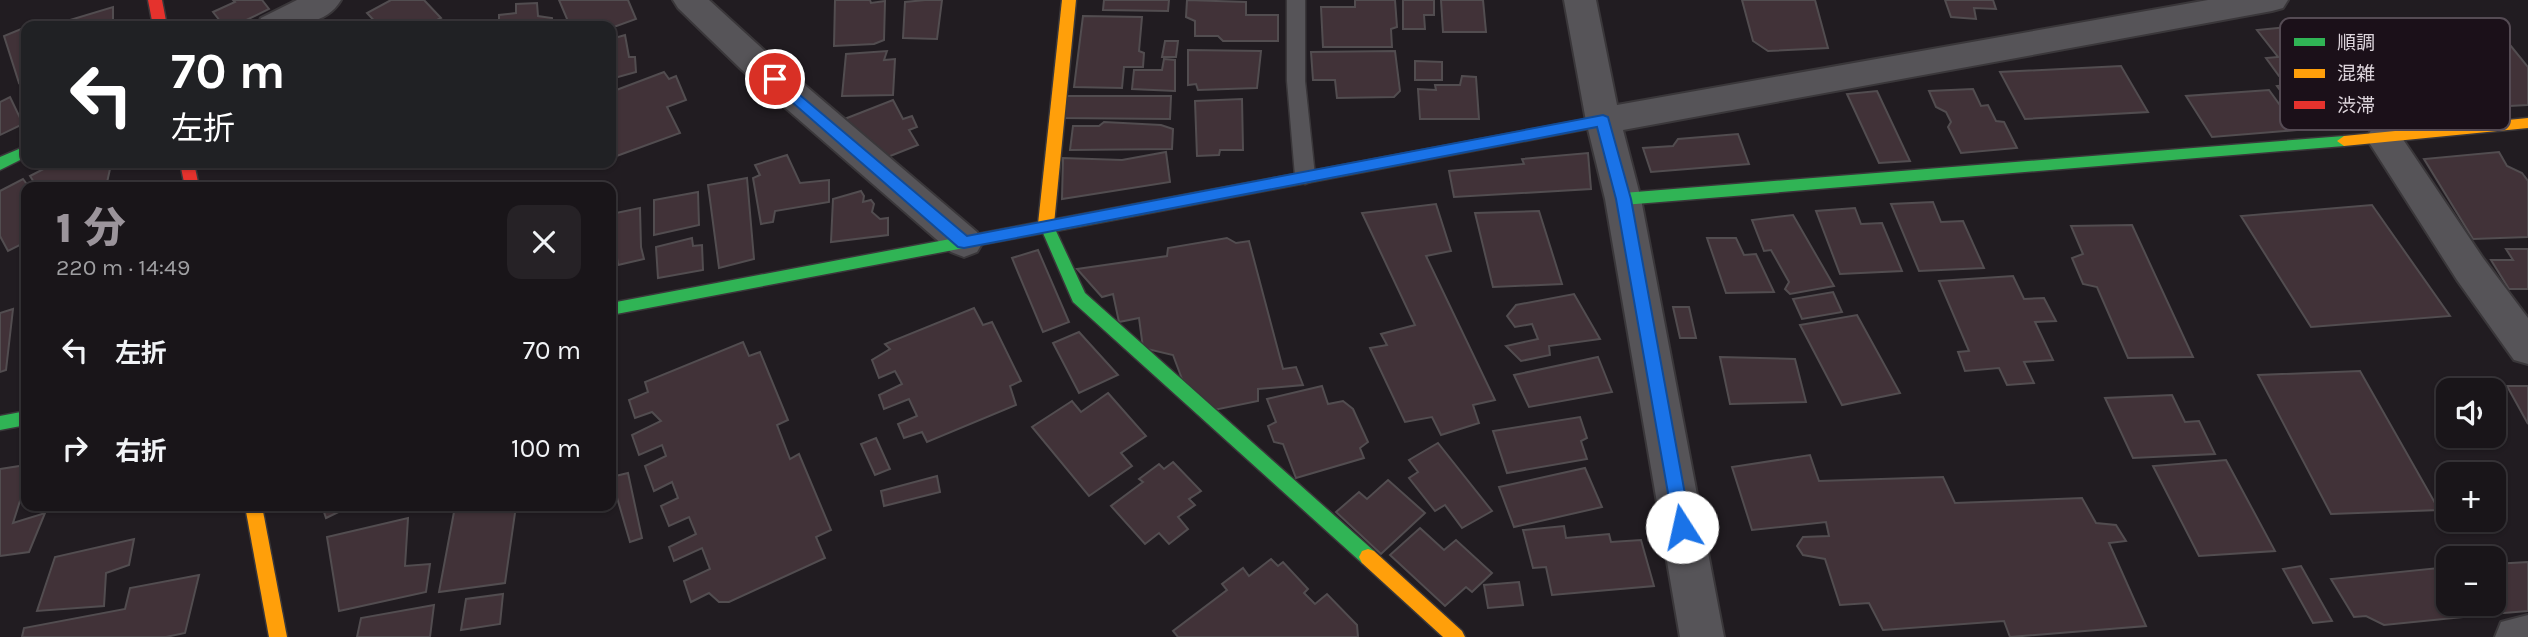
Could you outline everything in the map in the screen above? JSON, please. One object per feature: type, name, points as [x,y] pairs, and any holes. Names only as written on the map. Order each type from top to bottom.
[{"type":"street","points":[[155,0],[159,21]]},
{"type":"street","points":[[282,21],[325,0]]},
{"type":"street","points":[[689,0],[754,61],[964,242]]},
{"type":"street","points":[[1069,0],[1046,226],[1079,297],[1456,637]]},
{"type":"street","points":[[1580,0],[1603,121],[1623,199],[1702,637]]},
{"type":"street","points":[[616,308],[2194,7],[2272,0]]},
{"type":"street","points":[[2510,125],[2528,123]]},
{"type":"street","points":[[1623,199],[2461,130]]},
{"type":"street","points":[[2384,138],[2470,269],[2528,348]]},
{"type":"street","points":[[0,164],[21,154]]},
{"type":"street","points":[[0,423],[21,419]]},
{"type":"street","points":[[254,511],[278,637]]},
{"type":"street","points":[[2518,637],[2528,636]]},
{"type":"lane","points":[[1296,0],[1296,80],[1304,176]]},
{"type":"building","points":[[233,0],[262,0],[269,9],[244,21],[220,21],[213,12],[235,2]]},
{"type":"building","points":[[391,0],[424,0],[441,18],[435,21],[374,21],[367,13]]},
{"type":"building","points":[[559,0],[628,0],[636,19],[616,26],[616,21],[568,21]]},
{"type":"building","points":[[835,0],[870,0],[871,3],[885,1],[884,40],[874,44],[834,46]]},
{"type":"building","points":[[942,0],[937,39],[903,38],[905,2]]},
{"type":"building","points":[[1104,0],[1169,0],[1168,11],[1103,10]]},
{"type":"building","points":[[1187,0],[1246,2],[1246,15],[1278,15],[1278,41],[1223,41],[1218,36],[1195,36],[1195,21],[1186,17]]},
{"type":"building","points":[[1355,0],[1395,0],[1397,27],[1391,29],[1392,47],[1323,47],[1321,7],[1355,7]]},
{"type":"building","points":[[1403,0],[1434,0],[1434,15],[1424,15],[1425,29],[1403,29]]},
{"type":"building","points":[[1441,0],[1483,0],[1486,32],[1443,32]]},
{"type":"building","points":[[1742,0],[1815,0],[1828,48],[1768,51],[1753,41]]},
{"type":"building","points":[[1945,0],[1993,0],[1996,9],[1974,8],[1976,19],[1951,17]]},
{"type":"building","points":[[537,3],[538,16],[552,18],[552,21],[499,21],[499,15],[516,13],[516,4]]},
{"type":"building","points":[[113,7],[113,21],[67,21]]},
{"type":"building","points":[[1083,16],[1142,17],[1139,51],[1144,53],[1143,67],[1124,67],[1122,88],[1074,87]]},
{"type":"building","points":[[2280,28],[2280,76],[2266,58],[2278,57],[2257,30]]},
{"type":"building","points":[[21,29],[19,83],[4,36]]},
{"type":"building","points":[[625,35],[629,57],[635,57],[636,72],[616,78],[616,38]]},
{"type":"building","points":[[1165,41],[1178,41],[1176,57],[1162,57]]},
{"type":"building","points":[[2510,45],[2528,67],[2528,105],[2510,106]]},
{"type":"building","points":[[1188,50],[1261,51],[1257,88],[1198,90],[1196,84],[1188,85]]},
{"type":"building","points":[[887,51],[884,60],[895,59],[893,95],[842,96],[846,54]]},
{"type":"building","points":[[1395,51],[1400,91],[1394,97],[1337,98],[1335,80],[1313,80],[1311,52]]},
{"type":"building","points":[[1164,59],[1175,60],[1175,91],[1132,89],[1134,70],[1162,70]]},
{"type":"building","points":[[1415,61],[1442,62],[1442,80],[1415,80]]},
{"type":"building","points":[[2121,66],[2148,112],[2025,119],[2000,72]]},
{"type":"building","points":[[664,72],[669,79],[676,76],[686,100],[667,107],[680,133],[616,156],[616,90]]},
{"type":"building","points":[[1462,76],[1476,77],[1479,119],[1420,119],[1418,89],[1436,90],[1435,85],[1460,85]]},
{"type":"building","points":[[1973,89],[1981,106],[1988,105],[1996,121],[2004,122],[2017,148],[1961,153],[1948,127],[1951,122],[1946,112],[1936,107],[1929,91]]},
{"type":"building","points":[[2269,90],[2280,105],[2280,130],[2298,130],[2212,137],[2186,96]]},
{"type":"building","points":[[1877,91],[1910,161],[1879,163],[1847,94]]},
{"type":"building","points":[[1063,96],[1171,96],[1170,119],[1061,118]]},
{"type":"building","points":[[10,97],[21,125],[0,135],[0,102]]},
{"type":"building","points":[[1242,99],[1243,150],[1220,150],[1219,155],[1197,156],[1195,101]]},
{"type":"building","points":[[893,100],[903,119],[912,116],[917,127],[909,130],[918,145],[880,160],[842,120]]},
{"type":"building","points":[[1104,122],[1161,125],[1173,129],[1172,149],[1070,150],[1073,126],[1099,126]]},
{"type":"building","points":[[1738,134],[1749,164],[1651,172],[1643,148],[1673,146],[1678,139]]},
{"type":"building","points":[[1166,152],[1170,182],[1062,199],[1063,158],[1122,160]]},
{"type":"building","points":[[2499,152],[2507,166],[2522,173],[2528,181],[2528,237],[2473,239],[2424,159]]},
{"type":"building","points":[[1588,153],[1591,189],[1454,197],[1449,171],[1524,164],[1522,159]]},
{"type":"building","points":[[787,155],[800,183],[829,180],[829,202],[775,211],[773,222],[761,224],[753,178],[760,175],[755,165]]},
{"type":"building","points":[[45,168],[110,169],[107,182],[34,182],[30,176]]},
{"type":"building","points":[[747,178],[754,259],[719,268],[708,185]]},
{"type":"building","points":[[23,179],[25,182],[21,182],[21,244],[8,251],[0,236],[0,191]]},
{"type":"building","points":[[861,191],[863,202],[871,200],[874,204],[872,212],[880,219],[888,218],[888,235],[831,242],[833,199]]},
{"type":"building","points":[[698,192],[699,225],[654,235],[654,200]]},
{"type":"building","points":[[1933,202],[1941,222],[1963,221],[1984,268],[1919,271],[1891,204]]},
{"type":"building","points":[[1436,204],[1451,251],[1426,256],[1495,400],[1473,405],[1479,423],[1441,435],[1432,417],[1405,422],[1370,348],[1387,345],[1381,334],[1415,325],[1362,213]]},
{"type":"building","points":[[2372,205],[2450,316],[2311,327],[2241,216]]},
{"type":"building","points":[[640,208],[644,259],[618,265],[616,213]]},
{"type":"building","points":[[1855,208],[1861,224],[1882,223],[1902,271],[1840,274],[1816,211]]},
{"type":"building","points":[[1539,211],[1562,284],[1493,287],[1475,213]]},
{"type":"building","points":[[1793,215],[1834,286],[1790,294],[1785,289],[1789,282],[1771,250],[1764,251],[1752,220]]},
{"type":"building","points":[[2132,225],[2193,357],[2128,358],[2097,287],[2083,284],[2072,258],[2083,254],[2071,226]]},
{"type":"building","points":[[692,238],[693,246],[702,245],[703,270],[658,278],[656,247]]},
{"type":"building","points":[[1227,238],[1236,243],[1249,241],[1283,369],[1296,367],[1303,385],[1258,389],[1258,401],[1214,410],[1182,379],[1173,355],[1143,348],[1139,318],[1119,322],[1113,294],[1102,297],[1077,269],[1167,256],[1168,248]]},
{"type":"building","points":[[1707,238],[1736,238],[1744,255],[1756,254],[1774,292],[1726,293]]},
{"type":"building","points":[[2506,249],[2528,249],[2528,289],[2509,289],[2491,260],[2513,260]]},
{"type":"building","points":[[1038,250],[1069,322],[1043,332],[1012,258]]},
{"type":"building","points":[[2013,276],[2024,299],[2044,298],[2056,321],[2035,322],[2053,360],[2024,362],[2034,383],[2007,385],[1999,368],[1965,371],[1958,352],[1969,351],[1939,281]]},
{"type":"building","points":[[1833,292],[1842,312],[1802,319],[1793,299]]},
{"type":"building","points":[[1574,294],[1600,339],[1549,346],[1550,355],[1521,361],[1506,346],[1538,339],[1532,324],[1515,327],[1507,316],[1516,305]]},
{"type":"building","points":[[1673,307],[1689,307],[1696,338],[1680,338]]},
{"type":"building","points":[[974,308],[983,325],[992,322],[1021,381],[1010,386],[1016,405],[927,442],[922,432],[904,438],[898,424],[917,416],[909,399],[884,409],[879,395],[902,384],[895,371],[879,378],[872,360],[890,349],[885,344]]},
{"type":"building","points":[[13,309],[6,370],[0,372],[0,313]]},
{"type":"building","points":[[1857,315],[1900,393],[1842,405],[1800,325]]},
{"type":"building","points":[[1079,332],[1118,375],[1079,393],[1053,343]]},
{"type":"building","points":[[743,342],[749,356],[760,352],[788,420],[777,425],[790,459],[799,454],[831,530],[816,537],[825,558],[729,602],[719,602],[709,593],[691,602],[684,581],[710,569],[702,548],[674,561],[669,547],[696,534],[689,517],[669,526],[661,506],[678,498],[672,482],[654,491],[645,466],[666,456],[662,445],[639,455],[632,435],[661,421],[652,412],[635,418],[629,400],[648,392],[645,382]]},
{"type":"building","points":[[1598,357],[1612,392],[1529,407],[1514,375]]},
{"type":"building","points":[[1720,357],[1795,359],[1806,402],[1730,404]]},
{"type":"building","points":[[2360,371],[2436,505],[2436,510],[2331,514],[2258,375]]},
{"type":"building","points":[[1322,386],[1328,404],[1343,401],[1353,409],[1368,442],[1360,448],[1364,458],[1296,478],[1283,444],[1274,442],[1268,426],[1276,422],[1267,399]]},
{"type":"building","points":[[2507,386],[2528,386],[2528,424]]},
{"type":"building","points":[[1108,393],[1146,436],[1121,453],[1132,466],[1089,496],[1032,427],[1072,401],[1081,412]]},
{"type":"building","points":[[2172,395],[2185,422],[2199,421],[2215,454],[2133,458],[2105,398]]},
{"type":"building","points":[[1580,417],[1587,438],[1581,441],[1587,459],[1507,473],[1493,431]]},
{"type":"building","points":[[876,438],[890,469],[875,475],[861,444]]},
{"type":"building","points":[[1438,443],[1492,511],[1462,528],[1445,505],[1435,511],[1409,478],[1418,472],[1409,460]]},
{"type":"building","points":[[1810,455],[1819,481],[1943,477],[1955,503],[2082,498],[2096,523],[2116,525],[2126,541],[2109,543],[2146,626],[2010,637],[2004,621],[1883,630],[1869,603],[1840,605],[1825,559],[1803,555],[1797,546],[1803,537],[1829,536],[1826,522],[1752,530],[1732,467]]},
{"type":"building","points":[[2226,460],[2275,551],[2199,556],[2153,466]]},
{"type":"building","points":[[1173,462],[1201,491],[1189,499],[1195,505],[1178,517],[1188,529],[1169,544],[1159,533],[1145,544],[1111,506],[1143,482],[1139,479],[1159,464],[1164,469]]},
{"type":"building","points":[[21,466],[21,498],[13,523],[45,513],[29,552],[0,556],[0,469]]},
{"type":"building","points":[[1585,468],[1602,507],[1514,527],[1499,487]]},
{"type":"building","points":[[628,473],[642,538],[630,542],[616,494],[616,476]]},
{"type":"building","points":[[937,476],[940,492],[884,506],[881,491]]},
{"type":"building","points":[[1388,480],[1425,513],[1381,554],[1336,512],[1359,492],[1367,499]]},
{"type":"building","points":[[324,511],[341,511],[326,518]]},
{"type":"building","points":[[515,511],[505,583],[439,592],[454,512]]},
{"type":"building","points":[[408,518],[405,566],[430,564],[426,592],[339,611],[327,537]]},
{"type":"building","points":[[1564,526],[1566,538],[1609,534],[1611,542],[1641,540],[1654,586],[1552,595],[1546,567],[1533,568],[1523,530]]},
{"type":"building","points":[[1420,528],[1444,550],[1456,540],[1492,573],[1472,592],[1466,587],[1445,606],[1390,555]]},
{"type":"building","points":[[134,539],[129,565],[106,573],[104,606],[37,611],[55,557]]},
{"type":"building","points":[[1271,559],[1278,566],[1283,562],[1308,589],[1304,593],[1315,604],[1327,594],[1357,625],[1358,637],[1178,637],[1173,631],[1227,590],[1222,584],[1243,568],[1249,576]]},
{"type":"building","points":[[2528,562],[2528,611],[2506,613],[2506,563]]},
{"type":"building","points":[[2301,566],[2332,621],[2313,623],[2283,569]]},
{"type":"building","points":[[2436,568],[2436,616],[2474,616],[2384,625],[2366,616],[2354,617],[2331,579]]},
{"type":"building","points":[[199,575],[185,633],[166,637],[22,637],[24,628],[125,609],[130,588]]},
{"type":"building","points":[[1519,582],[1523,605],[1488,608],[1484,585]]},
{"type":"building","points":[[503,594],[500,624],[461,630],[466,599]]},
{"type":"building","points":[[434,605],[430,637],[357,637],[361,618]]},
{"type":"traffic: fast","points":[[616,308],[1603,121]]},
{"type":"traffic: fast","points":[[1623,199],[2344,141]]},
{"type":"traffic: fast","points":[[0,164],[21,154]]},
{"type":"traffic: fast","points":[[1046,224],[1079,297],[1368,557]]},
{"type":"traffic: fast","points":[[0,423],[21,419]]},
{"type":"traffic: slow","points":[[1046,224],[1069,0]]},
{"type":"traffic: slow","points":[[2510,125],[2528,123]]},
{"type":"traffic: slow","points":[[2344,141],[2456,130]]},
{"type":"traffic: slow","points":[[254,511],[278,637]]},
{"type":"traffic: slow","points":[[1368,557],[1456,637]]},
{"type":"traffic: jam","points":[[155,0],[159,21]]},
{"type":"traffic: jam","points":[[188,168],[191,182]]},
{"type":"route","points":[[775,79],[964,242],[1603,121],[1623,199],[1682,527]]}]
